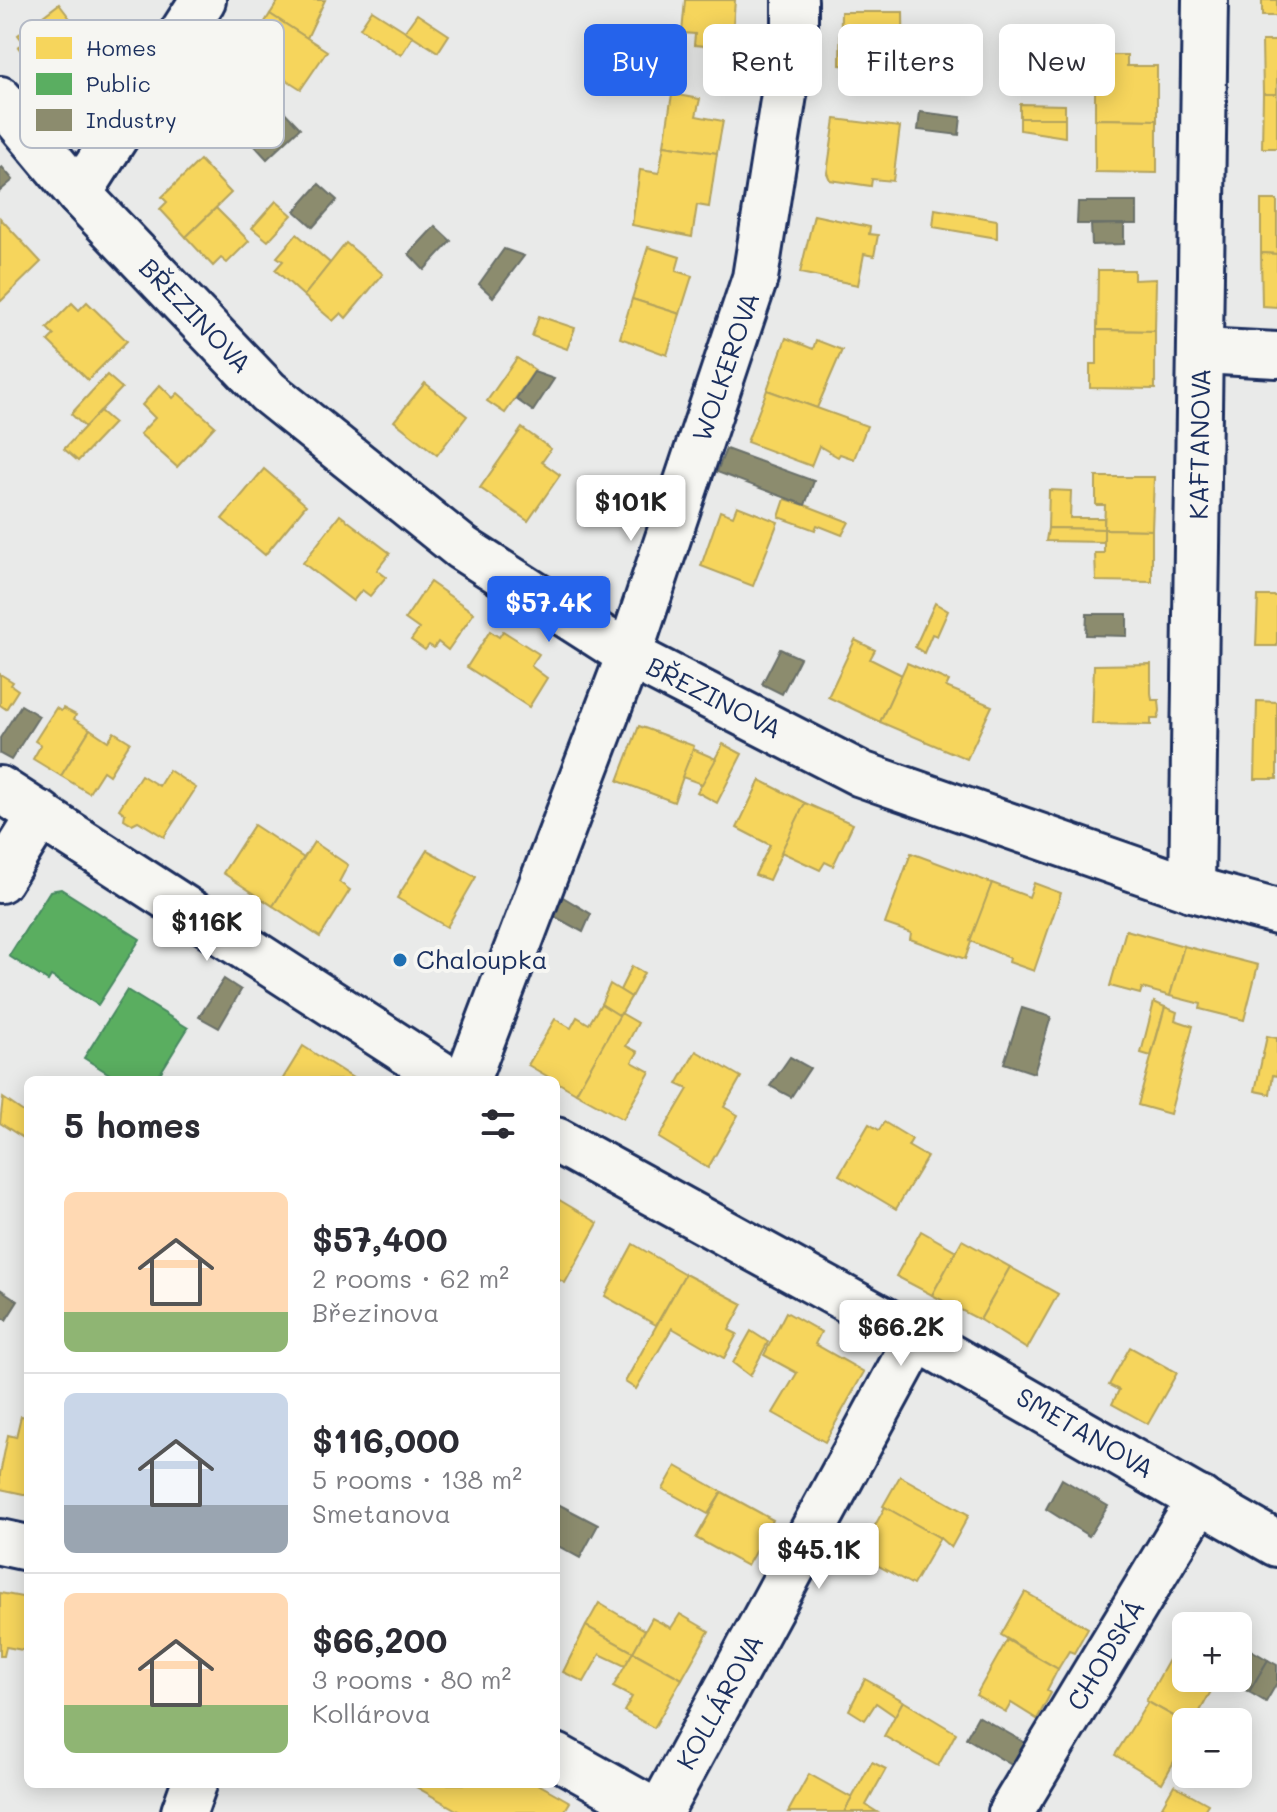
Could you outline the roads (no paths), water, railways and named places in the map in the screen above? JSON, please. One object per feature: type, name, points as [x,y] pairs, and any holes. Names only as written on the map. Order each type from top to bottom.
[{"type":"street","points":[[190,20],[203,0]]},
{"type":"street","name":"WOLKEROVA","points":[[469,1076],[629,655],[755,278],[795,25],[795,0]]},
{"type":"street","name":"KAFTANOVA","points":[[1192,889],[1205,0]]},
{"type":"street","name":"BŘEZINOVA","points":[[0,99],[20,123]]},
{"type":"street","name":"BŘEZINOVA","points":[[41,148],[79,194],[268,392],[462,548],[629,655],[861,774],[1192,889],[1277,912]]},
{"type":"street","points":[[79,194],[108,148]]},
{"type":"street","points":[[1201,351],[1277,355]]},
{"type":"street","points":[[0,789],[444,1076]]},
{"type":"street","points":[[0,880],[41,814]]},
{"type":"street","name":"SMETANOVA","points":[[560,1142],[917,1338],[1277,1544]]},
{"type":"street","name":"KOLLÁROVA","points":[[658,1812],[917,1338]]},
{"type":"street","name":"CHODSKÁ","points":[[1011,1812],[1200,1499]]},
{"type":"street","points":[[0,1542],[24,1547]]},
{"type":"street","points":[[560,1758],[658,1812]]},
{"type":"street","points":[[184,1812],[193,1788]]},
{"type":"place","name":"Chaloupka","points":[[400,960]]}]
